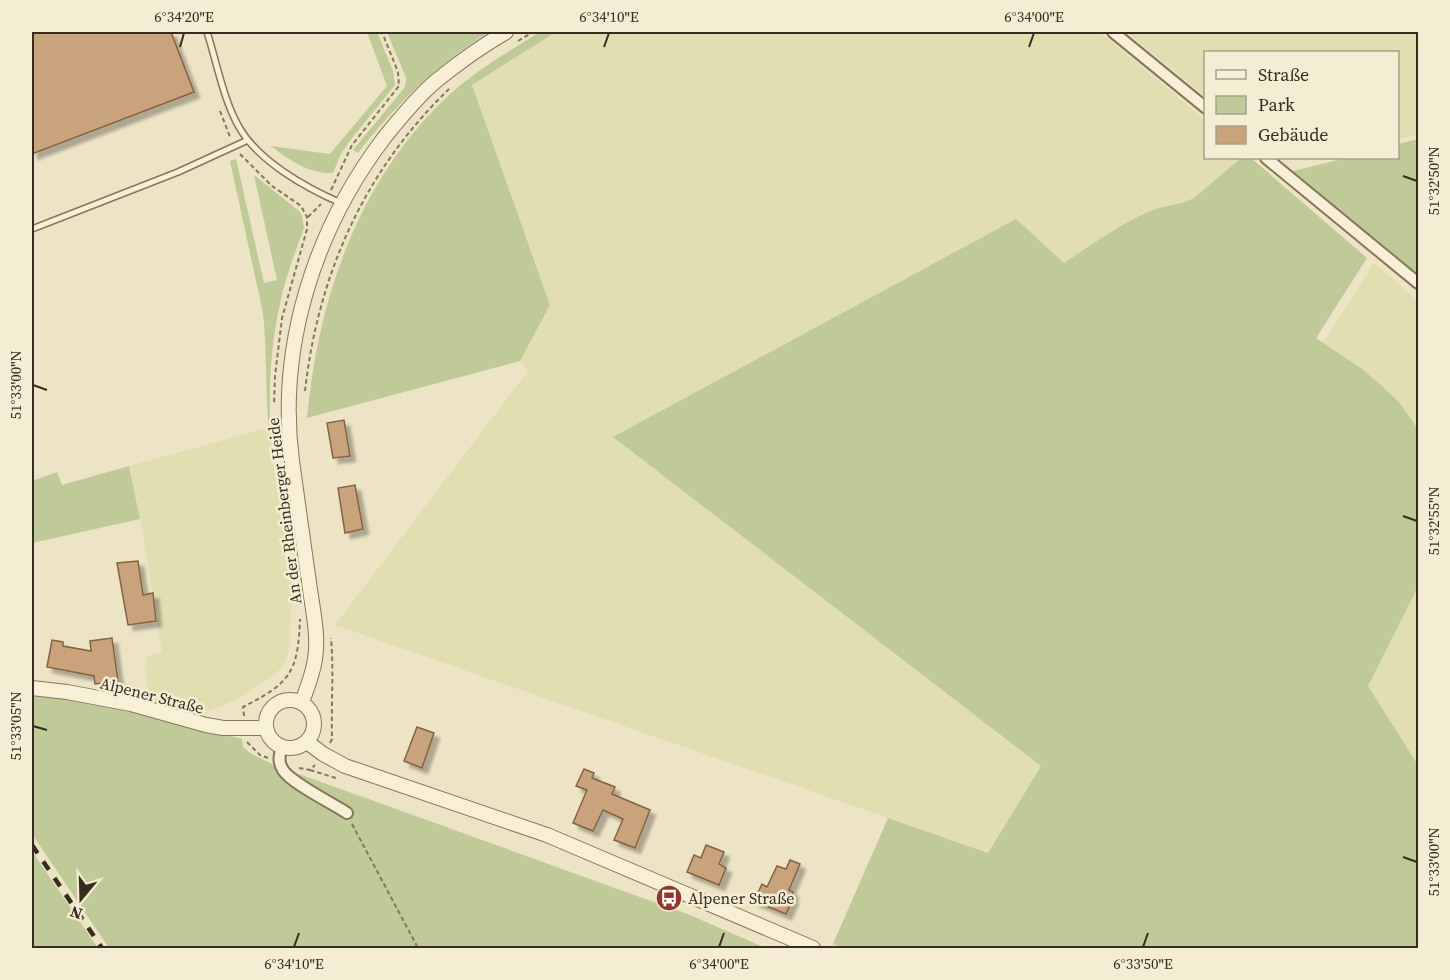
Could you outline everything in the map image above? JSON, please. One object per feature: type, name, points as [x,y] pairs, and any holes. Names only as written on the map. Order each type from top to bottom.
[{"type":"street","points":[[1113,32],[1204,106]]},
{"type":"street","name":"An der Rheinberger Heide","points":[[302,702],[313,669],[316,634],[291,451],[289,400],[297,334],[306,292],[320,248],[341,203],[374,152],[424,92],[462,61],[511,37]]},
{"type":"street","points":[[1267,159],[1419,283]]},
{"type":"street","name":"Alpener Straße","points":[[32,688],[131,704],[206,725],[246,729],[266,728]]},
{"type":"street","points":[[293,700],[302,702],[312,712],[314,728],[307,741],[295,748],[282,747],[271,740],[266,728],[268,713],[278,702],[293,700]]},
{"type":"street","points":[[307,741],[323,754],[345,766],[547,835],[813,948]]},
{"type":"street","points":[[282,747],[279,756],[280,763],[290,778],[347,813]]},
{"type":"lane","points":[[207,32],[232,112],[248,140],[271,162],[327,197],[341,203]]},
{"type":"lane","points":[[32,229],[178,172],[248,140]]},
{"type":"path","points":[[308,217],[327,197],[347,153],[399,86],[398,72],[382,32]]},
{"type":"path","points":[[511,37],[533,32]]},
{"type":"path","points":[[304,395],[321,307],[333,266],[348,230],[364,198],[399,146],[423,116],[453,86]]},
{"type":"path","points":[[218,105],[243,159],[272,186],[301,206],[308,217],[307,229],[282,318],[274,405]]},
{"type":"path","points":[[300,620],[299,650],[290,675],[267,694],[243,707],[248,745],[260,755],[280,763],[343,780]]},
{"type":"path","points":[[310,770],[332,739],[331,703],[334,669],[331,637]]},
{"type":"path","points":[[347,813],[418,948]]},
{"type":"shaded area","points":[[556,32],[1100,32],[1204,119],[1204,159],[1240,159],[1194,198],[1140,216],[1064,263],[614,437],[1041,766],[988,853],[335,625],[528,371],[520,361],[550,305],[472,85]]},
{"type":"shaded area","points":[[1127,32],[1418,32],[1418,134],[1399,139],[1399,51],[1204,51],[1204,96]]},
{"type":"shaded area","points":[[1374,263],[1418,301],[1418,429],[1399,402],[1383,387],[1362,369],[1323,343]]},
{"type":"shaded area","points":[[268,428],[292,587],[290,644],[287,656],[282,667],[273,676],[240,698],[210,711],[176,708],[149,701],[145,662],[147,656],[162,652],[129,466]]},
{"type":"shaded area","points":[[1418,587],[1418,765],[1368,686]]},
{"type":"green space","points":[[367,32],[377,32],[393,71],[395,85],[349,142],[333,173],[308,169],[271,146],[330,154],[387,86]]},
{"type":"green space","points":[[387,32],[489,32],[451,58],[418,86],[358,153],[353,150],[405,87],[406,78]]},
{"type":"green space","points":[[540,32],[556,32],[472,85],[550,305],[520,361],[307,418],[321,329],[333,285],[348,243],[391,163],[418,127],[460,85]]},
{"type":"green space","points":[[1418,139],[1418,279],[1293,171],[1342,159],[1399,159],[1399,144]]},
{"type":"green space","points":[[236,159],[264,283],[277,280],[254,175],[299,211],[304,228],[290,266],[276,322],[270,397],[272,453],[263,313],[230,161]]},
{"type":"green space","points":[[1240,159],[1252,159],[1367,258],[1316,338],[1362,369],[1383,387],[1399,402],[1418,429],[1418,587],[1368,686],[1418,765],[1418,948],[844,948],[833,944],[888,818],[988,853],[1041,766],[613,437],[1016,219],[1064,263],[1107,234],[1141,215],[1194,198]]},
{"type":"green space","points":[[129,466],[140,519],[32,543],[32,481],[57,472],[62,485]]},
{"type":"green space","points":[[32,694],[129,710],[242,739],[243,747],[250,753],[274,765],[690,915],[766,948],[109,948],[32,834]]},
{"type":"green space","points":[[32,851],[91,938],[98,948],[32,948]]},
{"type":"building","points":[[32,32],[171,32],[194,92],[32,154]]},
{"type":"building","points":[[344,420],[350,456],[333,458],[327,423]]},
{"type":"building","points":[[355,485],[363,529],[345,533],[338,488]]},
{"type":"building","points":[[138,561],[143,595],[153,593],[156,621],[128,625],[117,563]]},
{"type":"building","points":[[112,638],[118,681],[95,684],[94,676],[47,667],[52,640],[63,642],[63,646],[91,651],[90,641]]},
{"type":"building","points":[[417,727],[434,733],[422,768],[404,761]]},
{"type":"building","points":[[584,769],[594,773],[592,778],[615,787],[612,794],[650,810],[635,848],[614,840],[623,819],[603,810],[593,831],[573,823],[587,790],[576,786]]},
{"type":"building","points":[[706,845],[724,852],[719,864],[726,868],[719,885],[687,872],[694,855],[701,858]]},
{"type":"building","points":[[790,860],[800,864],[789,890],[793,892],[791,897],[793,898],[786,914],[754,901],[762,884],[767,887],[777,866],[786,869]]},
{"type":"railway","points":[[32,845],[102,948]]},
{"type":"place","name":"Alpener Straße","points":[[669,898]]}]
